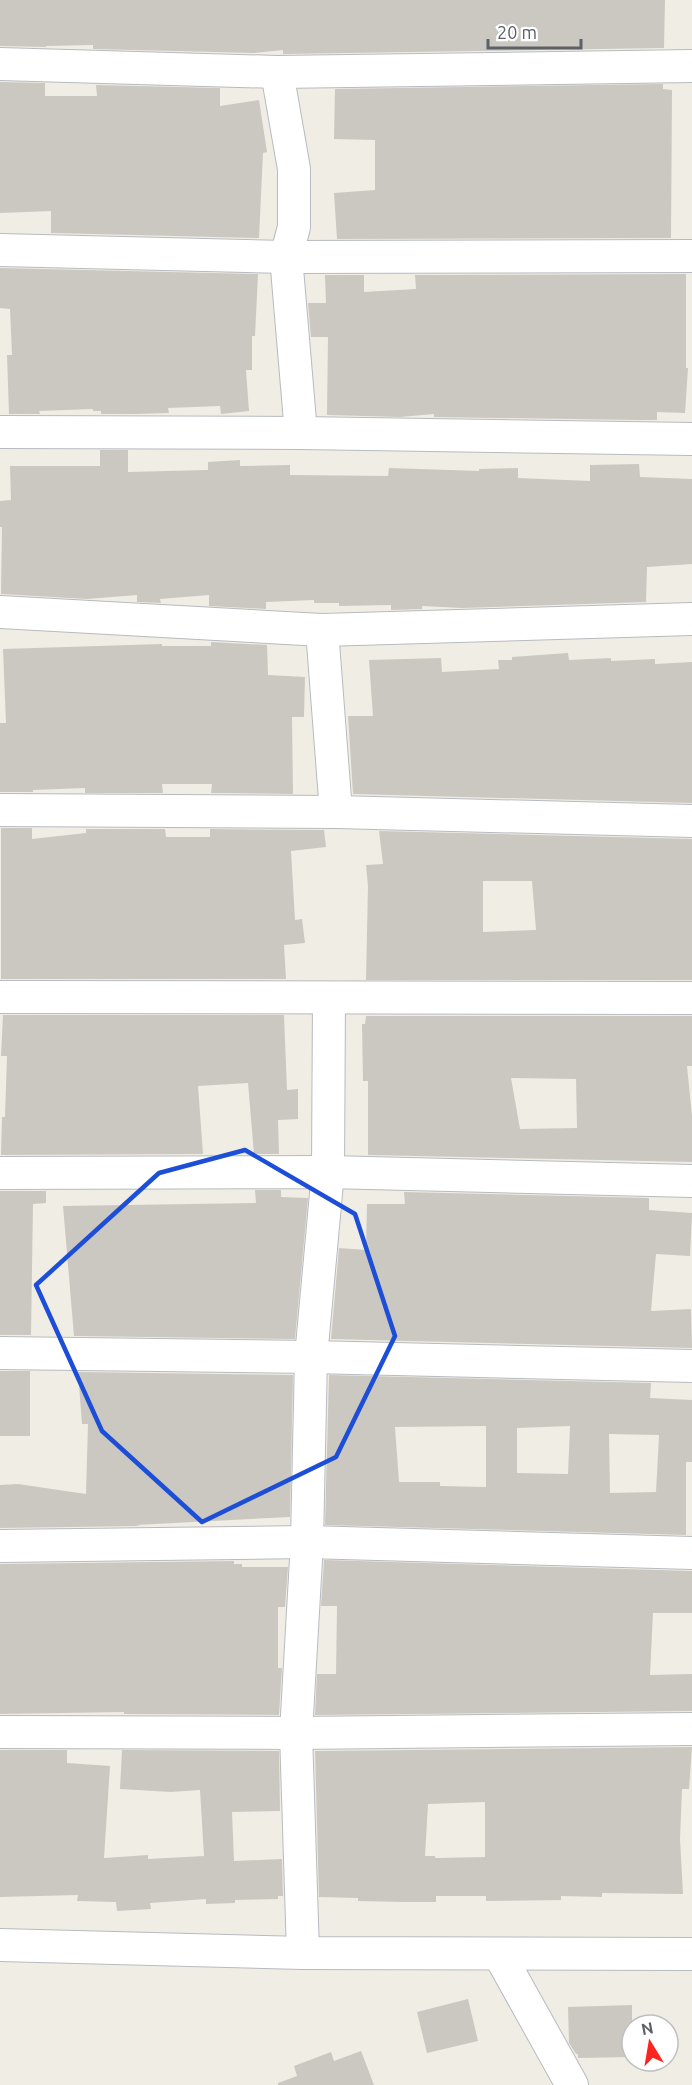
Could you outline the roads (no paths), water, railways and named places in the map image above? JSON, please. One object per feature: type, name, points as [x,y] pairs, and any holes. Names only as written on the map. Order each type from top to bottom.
[{"type":"street","points":[[0,64],[277,72],[692,66]]},
{"type":"street","points":[[277,72],[294,170],[294,227],[286,258],[302,433]]},
{"type":"street","points":[[0,250],[286,258],[692,256]]},
{"type":"street","points":[[0,432],[302,433],[692,439]]},
{"type":"street","points":[[0,612],[322,630],[692,619]]},
{"type":"street","points":[[322,630],[336,812]]},
{"type":"street","points":[[0,810],[336,812],[692,821]]},
{"type":"street","points":[[0,997],[692,998]]},
{"type":"street","points":[[303,1953],[296,1732],[307,1542],[311,1357],[328,1172],[329,998]]},
{"type":"street","points":[[0,1173],[328,1172],[692,1181]]},
{"type":"street","points":[[0,1353],[311,1357],[692,1366]]},
{"type":"street","points":[[0,1546],[307,1542],[692,1553]]},
{"type":"street","points":[[0,1731],[692,1730]]},
{"type":"street","points":[[0,1945],[303,1953],[692,1954]]},
{"type":"street","points":[[498,1954],[572,2085]]}]
